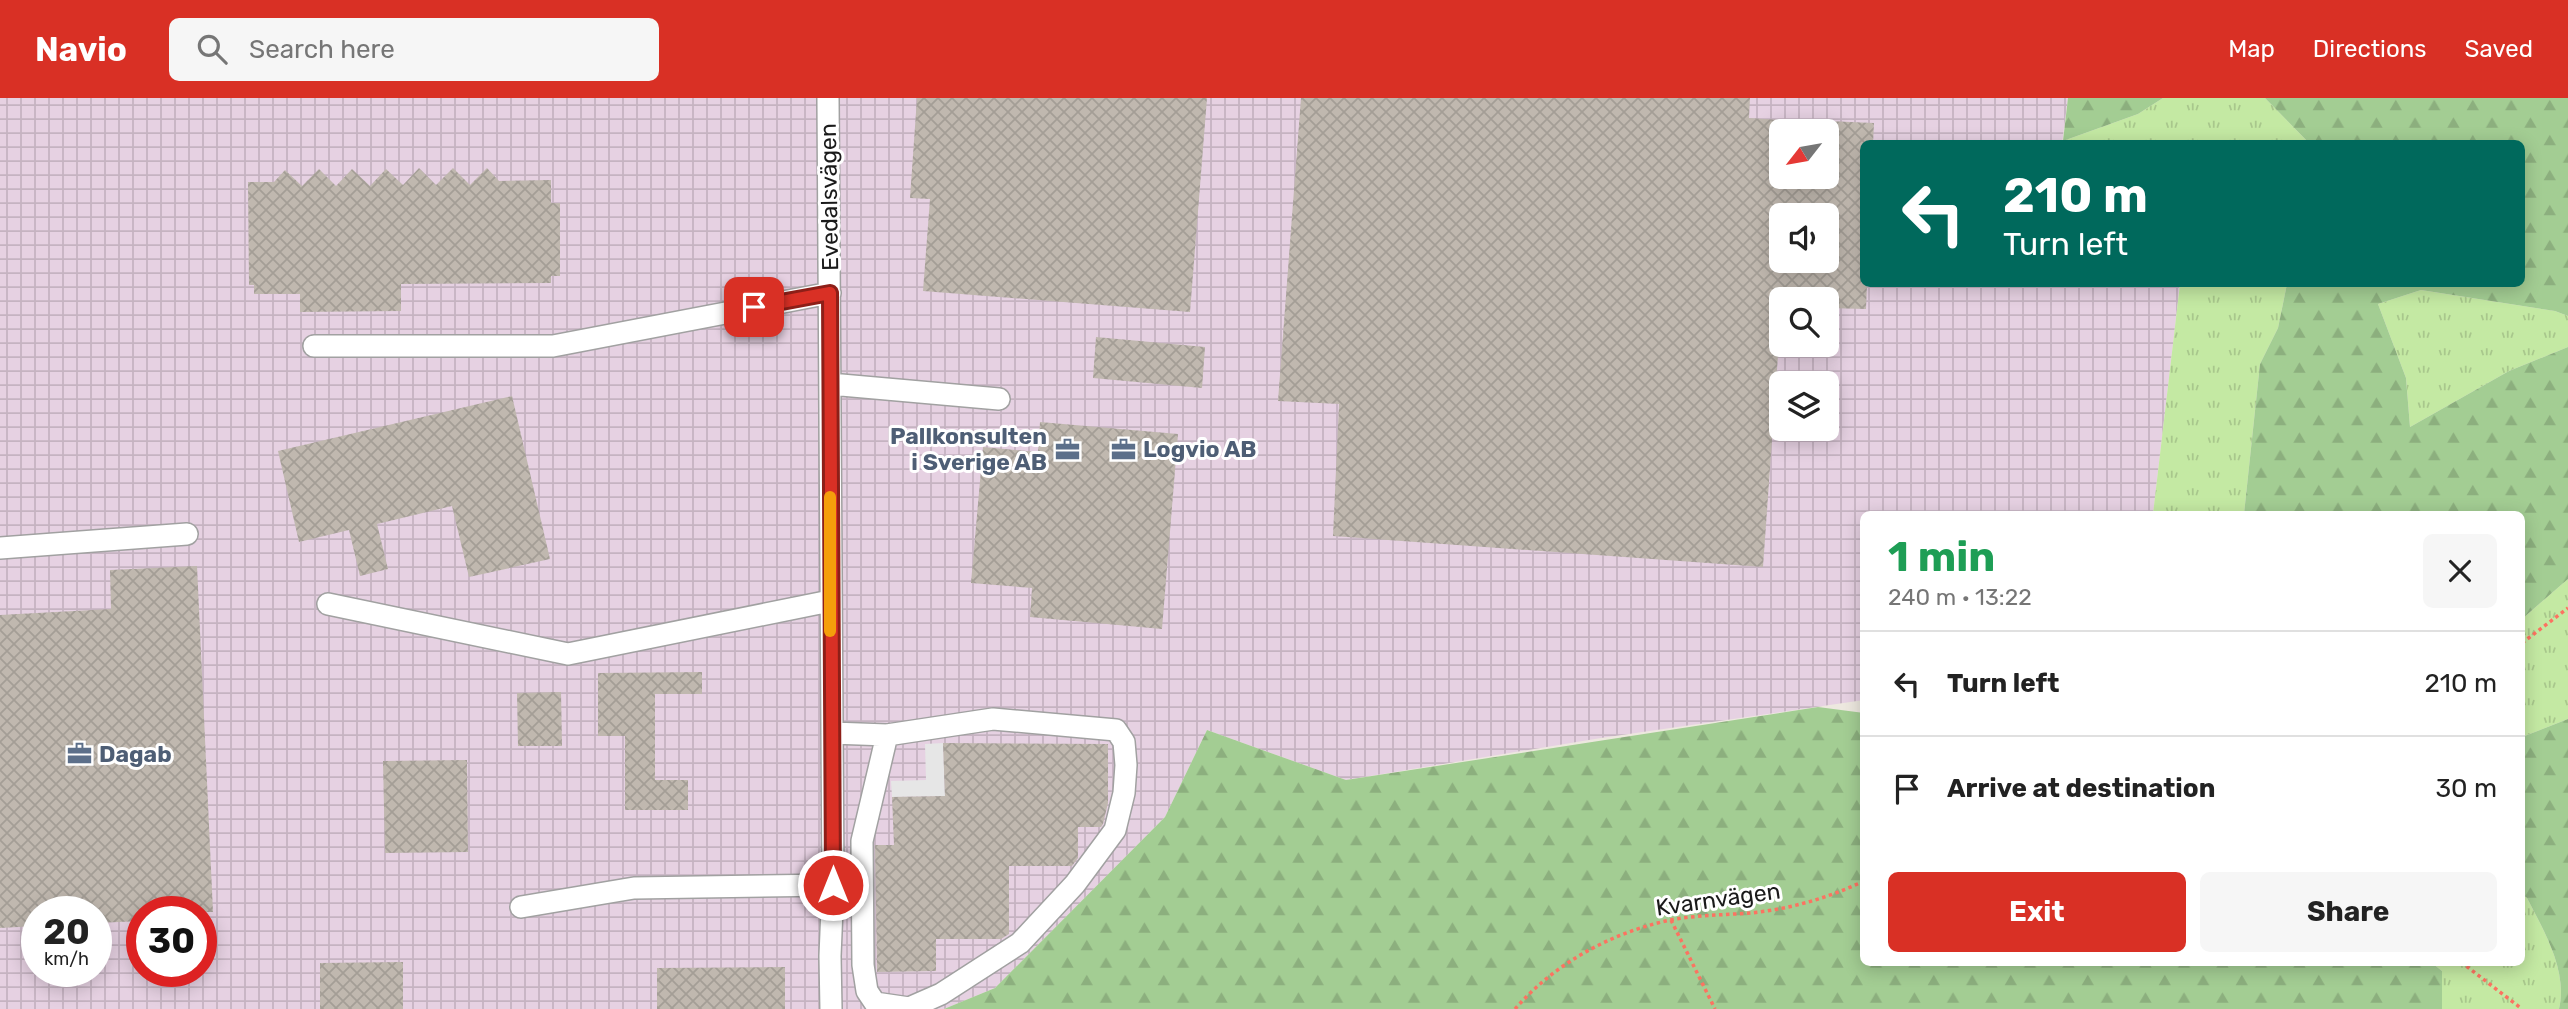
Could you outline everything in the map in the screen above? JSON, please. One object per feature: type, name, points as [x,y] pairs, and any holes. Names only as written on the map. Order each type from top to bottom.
[{"type":"street","name":"Evedalsvägen","points":[[828,98],[833,885],[831,1009]]},
{"type":"street","points":[[314,346],[553,345],[830,293]]},
{"type":"street","points":[[830,384],[999,399]]},
{"type":"street","points":[[0,548],[187,534]]},
{"type":"street","points":[[328,604],[568,654],[830,601]]},
{"type":"street","points":[[832,733],[887,736],[993,719],[1116,730],[1124,742],[1124,793],[1115,830],[1075,884],[1020,943],[941,994],[909,1008],[875,1003],[867,992],[863,965],[862,841],[887,736]]},
{"type":"street","points":[[521,907],[634,888],[833,885]]},
{"type":"path","points":[[2525,641],[2568,608]]},
{"type":"path","name":"Kvarnvägen","points":[[1514,1009],[1558,968],[1627,933],[1671,920],[1750,913],[1801,904],[1860,882]]},
{"type":"path","points":[[1671,920],[1715,1009]]},
{"type":"path","points":[[2466,966],[2522,1009]]},
{"type":"shaded area","points":[[0,98],[2068,98],[2062,140],[1860,140],[1860,287],[2180,287],[2153,511],[1860,511],[1860,701],[1601,738],[1346,780],[1207,730],[1165,817],[995,988],[944,1009],[0,1009]]},
{"type":"shaded area","points":[[943,743],[945,796],[892,797],[891,781],[926,780],[925,744]]},
{"type":"green space","points":[[2068,98],[2163,98],[2138,114],[2063,140]]},
{"type":"green space","points":[[2163,98],[2265,98],[2306,140],[2066,140],[2138,114]]},
{"type":"green space","points":[[2265,98],[2568,98],[2568,316],[2555,311],[2421,290],[2378,304],[2406,378],[2410,427],[2509,371],[2568,347],[2568,579],[2525,616],[2525,511],[2244,511],[2260,364],[2278,328],[2286,287],[2525,287],[2525,140],[2306,140]]},
{"type":"green space","points":[[2180,287],[2286,287],[2278,328],[2260,364],[2244,511],[2153,511]]},
{"type":"green space","points":[[2421,290],[2555,311],[2568,316],[2568,347],[2509,371],[2410,427],[2406,378],[2378,304]]},
{"type":"green space","points":[[2568,579],[2568,719],[2525,736],[2525,616]]},
{"type":"green space","points":[[1818,707],[1860,712],[1860,966],[2436,966],[2442,971],[2442,1009],[944,1009],[995,988],[1165,817],[1207,730],[1346,780]]},
{"type":"green space","points":[[2568,719],[2568,1009],[2559,1009],[2560,980],[2553,952],[2525,896],[2525,736]]},
{"type":"green space","points":[[2525,896],[2553,952],[2560,980],[2559,1009],[2442,1009],[2442,971],[2436,966],[2525,966]]},
{"type":"building","points":[[917,98],[1207,98],[1190,312],[923,291],[930,199],[910,198]]},
{"type":"building","points":[[1301,98],[1750,98],[1749,118],[1769,119],[1769,189],[1839,189],[1839,122],[1874,123],[1873,140],[1860,140],[1860,287],[1867,287],[1866,309],[1839,308],[1839,287],[1769,287],[1769,357],[1778,357],[1777,371],[1769,371],[1769,441],[1772,441],[1763,567],[1333,536],[1339,404],[1278,401]]},
{"type":"building","points":[[419,168],[436,185],[453,168],[470,185],[487,168],[499,181],[551,180],[551,203],[560,203],[560,276],[551,276],[551,283],[401,284],[401,311],[300,312],[300,294],[254,294],[254,285],[249,285],[248,182],[274,182],[285,170],[302,186],[319,169],[336,186],[352,169],[370,186],[386,169],[403,185]]},
{"type":"building","points":[[1096,337],[1205,347],[1202,388],[1093,378]]},
{"type":"building","points":[[512,396],[550,559],[469,577],[452,506],[377,524],[388,569],[360,576],[349,530],[299,542],[278,451]]},
{"type":"building","points":[[1040,422],[1178,434],[1162,629],[1030,617],[1032,588],[971,583],[983,447],[1038,452]]},
{"type":"building","points":[[197,566],[212,896],[126,896],[126,922],[112,922],[112,896],[21,896],[21,927],[0,928],[0,615],[111,609],[110,570]]},
{"type":"building","points":[[702,672],[702,694],[655,694],[655,780],[688,780],[688,810],[625,810],[625,736],[598,736],[598,673]]},
{"type":"building","points":[[561,692],[562,746],[518,746],[517,693]]},
{"type":"building","points":[[943,743],[1108,744],[1108,803],[1103,824],[1101,827],[1078,827],[1078,858],[1072,866],[1009,866],[1009,934],[1001,939],[936,939],[936,971],[877,972],[875,845],[894,845],[892,797],[945,796]]},
{"type":"building","points":[[467,760],[468,852],[385,853],[383,761]]},
{"type":"building","points":[[403,962],[403,1009],[320,1009],[320,963]]},
{"type":"building","points":[[785,967],[785,1009],[657,1009],[657,968]]},
{"type":"slow traffic","points":[[830,497],[830,631]]},
{"type":"place","name":"Pallkonsulten i Sverige AB","points":[[1067,449]]},
{"type":"place","name":"Logvio AB","points":[[1123,449]]},
{"type":"place","name":"Dagab","points":[[79,754]]},
{"type":"route","points":[[754,307],[830,293],[833,885]]}]
